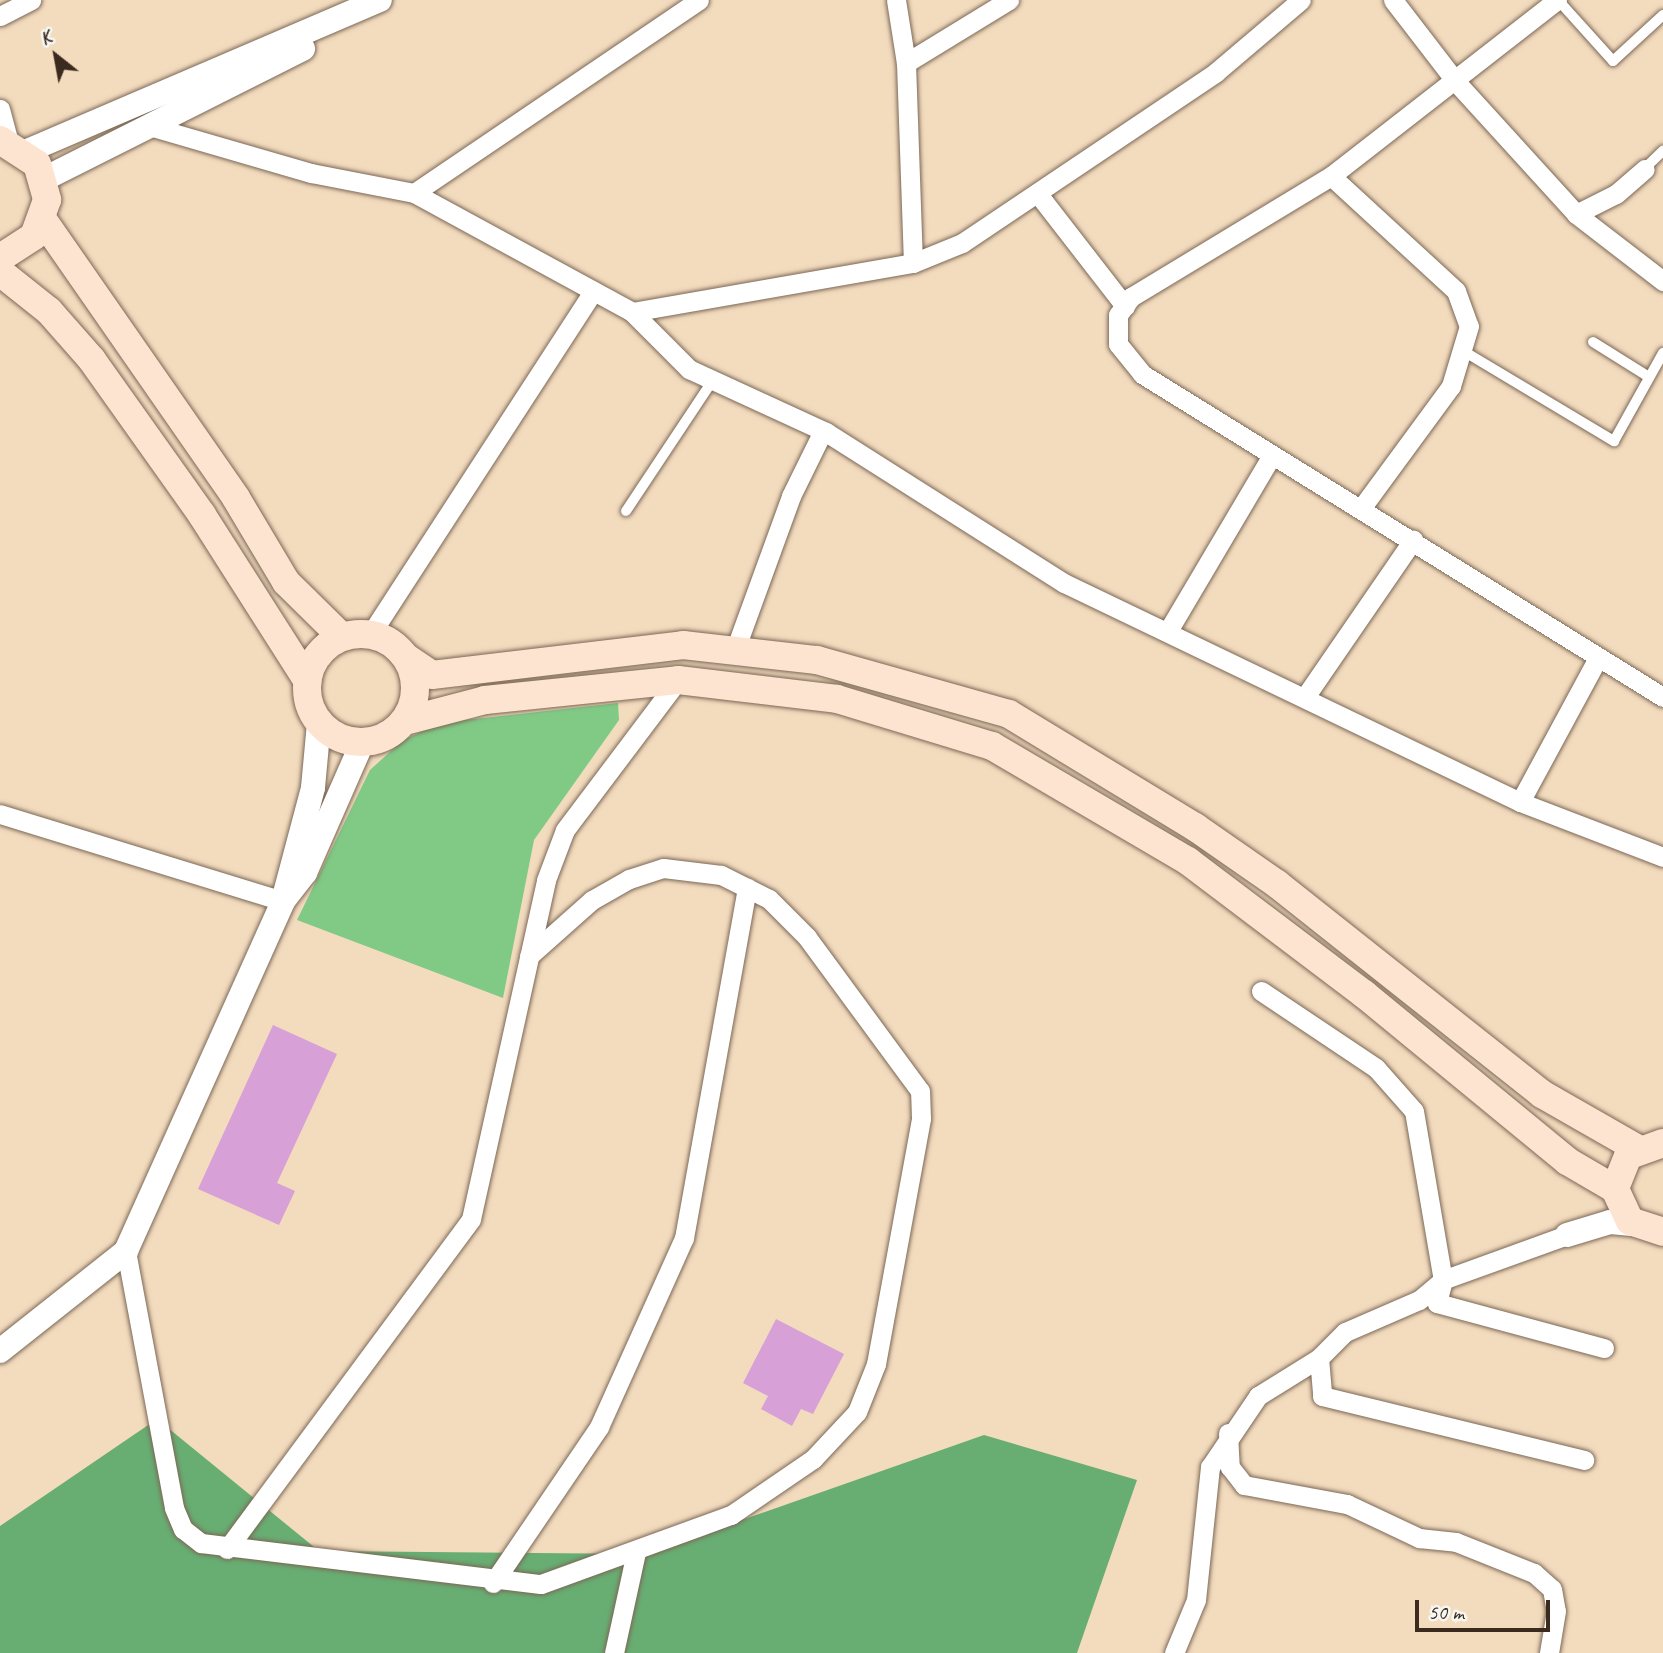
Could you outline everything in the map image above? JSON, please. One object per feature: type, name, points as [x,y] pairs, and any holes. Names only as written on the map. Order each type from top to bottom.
[{"type":"main road","points":[[11,145],[44,179],[43,220],[236,498],[286,582],[342,637]]},
{"type":"main road","points":[[0,258],[20,249],[43,220]]},
{"type":"main road","points":[[0,272],[49,311],[92,360],[261,603],[307,680],[319,723],[362,743],[405,720],[485,700],[678,680],[837,699],[918,719],[1062,783],[1188,861],[1364,994],[1567,1161],[1616,1195],[1635,1224],[1663,1232]]},
{"type":"main road","points":[[307,680],[318,654],[342,637],[370,635],[432,675],[594,651],[683,645],[817,660],[944,692],[1009,713],[1091,758],[1278,884],[1542,1094],[1651,1146]]},
{"type":"main road","points":[[405,720],[416,690],[407,658]]},
{"type":"main road","points":[[1616,1195],[1621,1166],[1651,1146]]},
{"type":"street","points":[[0,16],[32,0]]},
{"type":"street","points":[[44,179],[326,37],[381,0]]},
{"type":"street","points":[[0,109],[11,145],[381,0]]},
{"type":"street","points":[[414,193],[699,0]]},
{"type":"street","points":[[896,0],[906,63],[913,263]]},
{"type":"street","points":[[906,63],[1009,0]]},
{"type":"street","points":[[632,312],[913,263],[962,243],[1216,72],[1301,0]]},
{"type":"street","points":[[1393,0],[1457,83],[1576,214],[1663,281]]},
{"type":"street","points":[[1557,0],[1457,83],[1331,176],[1125,306],[1118,344],[1142,374],[1272,455],[1363,506],[1663,697]]},
{"type":"street","points":[[149,126],[311,173],[414,193],[632,312],[689,369],[822,431],[1063,583],[1520,802],[1663,857]]},
{"type":"street","points":[[1576,214],[1642,172]]},
{"type":"street","points":[[1331,176],[1456,291],[1469,326],[1465,352],[1451,386],[1363,506]]},
{"type":"street","points":[[1038,194],[1125,306]]},
{"type":"street","points":[[370,635],[593,291]]},
{"type":"street","points":[[735,650],[791,496],[822,431]]},
{"type":"street","points":[[1168,631],[1272,455]]},
{"type":"street","points":[[1305,697],[1413,540]]},
{"type":"street","points":[[1520,802],[1598,658]]},
{"type":"street","points":[[227,1549],[471,1220],[529,957],[565,830],[678,680]]},
{"type":"street","points":[[0,1351],[126,1251],[284,901],[313,788],[319,723]]},
{"type":"street","points":[[284,901],[304,873],[362,743]]},
{"type":"street","points":[[0,814],[284,901]]},
{"type":"street","points":[[126,1251],[174,1508],[183,1529],[227,1549],[493,1583],[541,1584],[636,1552],[731,1515],[813,1459],[858,1412],[876,1364],[921,1118],[920,1091],[807,937],[769,899],[722,875],[663,868],[592,900],[529,957]]},
{"type":"street","points":[[493,1583],[599,1427],[684,1238],[747,888]]},
{"type":"street","points":[[1261,991],[1376,1068],[1414,1111],[1443,1280],[1437,1303],[1604,1348]]},
{"type":"street","points":[[1567,1235],[1616,1195]]},
{"type":"street","points":[[1174,1653],[1196,1600],[1210,1467],[1228,1433],[1258,1396],[1319,1358],[1345,1332],[1419,1300],[1443,1280],[1610,1222],[1635,1224]]},
{"type":"street","points":[[1319,1358],[1322,1396],[1348,1406],[1584,1460]]},
{"type":"street","points":[[1228,1433],[1230,1467],[1244,1485],[1347,1504],[1419,1538],[1456,1542],[1534,1573],[1552,1589],[1556,1611],[1549,1653]]},
{"type":"street","points":[[614,1653],[636,1552]]},
{"type":"lane","points":[[1557,0],[1613,61],[1663,15]]},
{"type":"lane","points":[[1642,172],[1663,152]]},
{"type":"lane","points":[[1593,342],[1649,377]]},
{"type":"lane","points":[[1465,352],[1614,441],[1663,353]]},
{"type":"lane","points":[[626,511],[713,380]]},
{"type":"green space","points":[[618,703],[619,720],[534,840],[503,998],[297,920],[370,770],[402,741],[439,723]]},
{"type":"green space","points":[[157,1419],[319,1551],[645,1554],[984,1435],[1137,1480],[1077,1653],[0,1653],[0,1526]]},
{"type":"building","points":[[273,1025],[337,1054],[277,1183],[295,1191],[279,1225],[198,1189]]},
{"type":"building","points":[[776,1319],[844,1354],[813,1414],[801,1409],[792,1426],[761,1409],[768,1396],[743,1383]]}]
